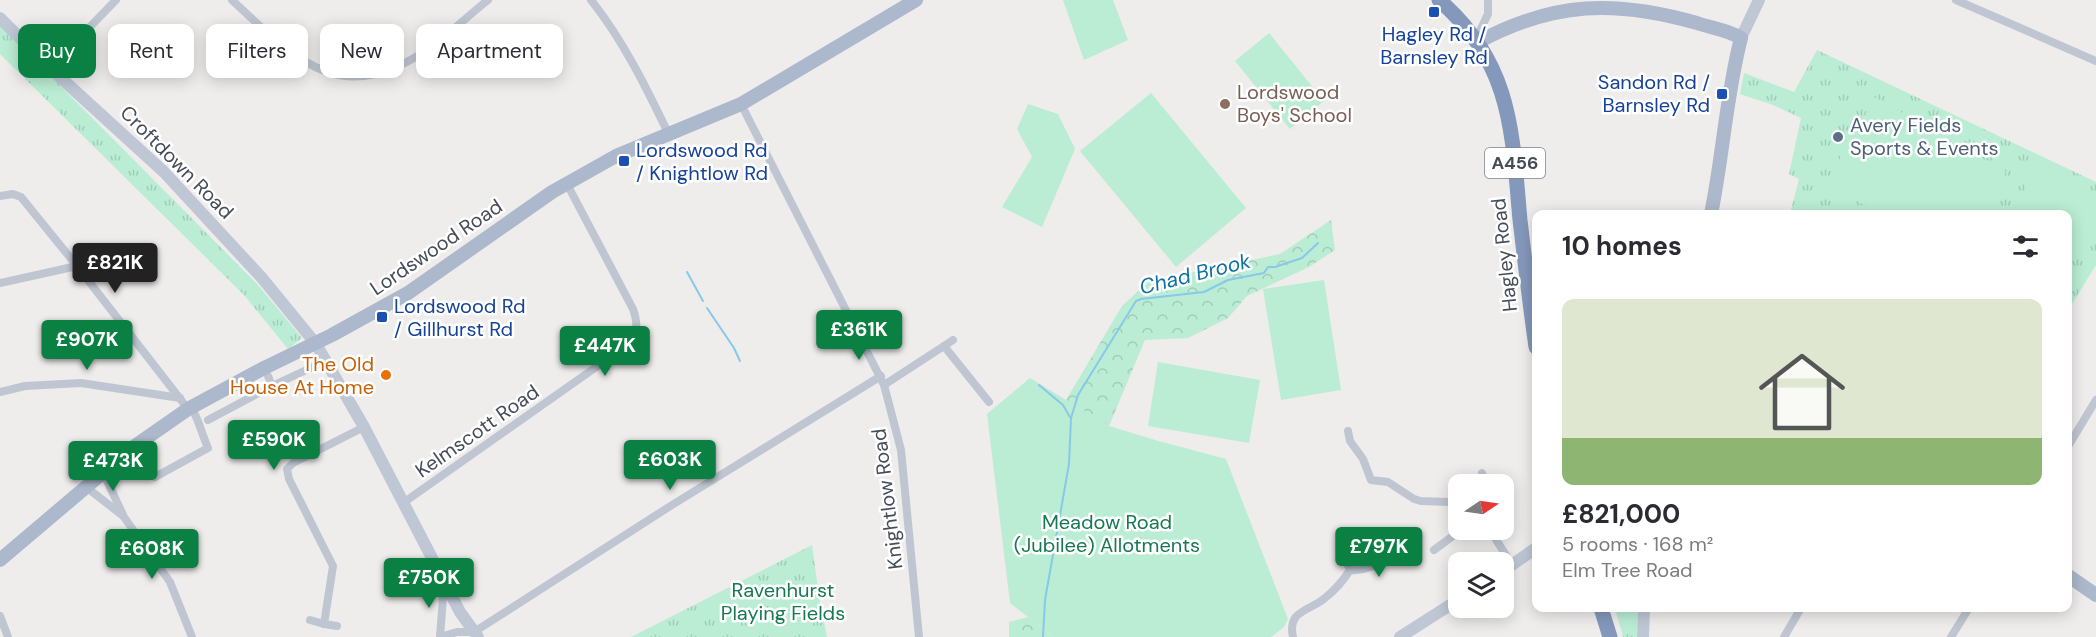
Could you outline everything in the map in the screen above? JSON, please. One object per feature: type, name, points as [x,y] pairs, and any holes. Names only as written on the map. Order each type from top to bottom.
[{"type":"highway","name":"Hagley Road","points":[[1439,0],[1477,40],[1490,61],[1509,116],[1532,319]]},
{"type":"highway","points":[[1602,612],[1610,637]]},
{"type":"main road","name":"Lordswood Road","points":[[0,560],[186,404],[215,394],[316,344],[408,293],[552,192],[616,156],[741,104],[915,0]]},
{"type":"main road","points":[[1477,40],[1523,20],[1542,15],[1584,7],[1611,6],[1656,12],[1741,38],[1734,63],[1712,210]]},
{"type":"main road","points":[[2072,578],[2096,595]]},
{"type":"street","points":[[93,24],[116,0]]},
{"type":"street","points":[[232,0],[274,40],[306,62],[342,77],[361,78],[398,67],[420,54],[488,0]]},
{"type":"street","points":[[591,0],[645,86],[669,135]]},
{"type":"street","points":[[1477,40],[1488,14],[1488,0]]},
{"type":"street","points":[[1741,38],[1759,0]]},
{"type":"street","points":[[1956,0],[2096,61]]},
{"type":"street","name":"Croftdown Road","points":[[0,18],[18,36]]},
{"type":"street","name":"Croftdown Road","points":[[61,78],[164,172],[262,278],[316,344],[364,427],[444,584],[476,635]]},
{"type":"street","name":"Knightlow Road","points":[[741,104],[881,376],[901,450],[919,637]]},
{"type":"street","name":"Kelmscott Road","points":[[403,502],[626,346],[634,335],[638,322],[633,309],[567,184]]},
{"type":"street","points":[[0,196],[13,194],[21,197],[186,404],[202,428],[201,433],[208,448],[155,477],[132,448]]},
{"type":"street","points":[[0,283],[77,266]]},
{"type":"street","points":[[884,385],[953,340]]},
{"type":"street","points":[[944,346],[989,402]]},
{"type":"street","points":[[208,420],[272,386],[302,366],[317,365]]},
{"type":"street","points":[[268,376],[272,386]]},
{"type":"street","points":[[444,584],[440,637],[457,633],[476,635],[672,505],[881,376]]},
{"type":"street","points":[[0,392],[25,386],[81,383],[186,404]]},
{"type":"street","points":[[215,394],[226,410]]},
{"type":"street","points":[[2072,440],[2096,400]]},
{"type":"street","points":[[324,624],[333,566],[289,479],[287,470],[293,463],[364,427]]},
{"type":"street","points":[[1348,431],[1350,441],[1363,459],[1371,480],[1388,482],[1420,501],[1448,502]]},
{"type":"street","points":[[103,472],[124,517],[170,582],[192,637]]},
{"type":"street","points":[[86,487],[124,517]]},
{"type":"street","points":[[1434,550],[1448,540]]},
{"type":"street","points":[[1350,570],[1370,569],[1400,551]]},
{"type":"street","points":[[1514,564],[1532,551]]},
{"type":"street","points":[[1343,554],[1350,570]]},
{"type":"street","points":[[1293,637],[1291,628],[1293,621],[1302,611],[1323,600],[1341,583],[1350,570]]},
{"type":"street","points":[[1400,637],[1448,606]]},
{"type":"street","points":[[1642,637],[1644,612]]},
{"type":"street","points":[[1784,637],[1799,612]]},
{"type":"street","points":[[1951,637],[1967,612]]},
{"type":"street","points":[[0,616],[8,637]]},
{"type":"street","points":[[310,620],[337,626]]},
{"type":"green space","points":[[1063,0],[1113,0],[1128,40],[1084,60]]},
{"type":"green space","points":[[0,25],[18,43],[18,72],[0,54]]},
{"type":"green space","points":[[1269,33],[1324,101],[1290,129],[1235,61]]},
{"type":"green space","points":[[1817,50],[2096,182],[2096,265],[2072,304],[2072,210],[1791,210],[1799,179],[1789,174],[1801,118],[1773,105],[1740,94],[1744,73],[1794,92]]},
{"type":"green space","points":[[24,78],[53,78],[258,285],[302,338],[288,349],[244,295]]},
{"type":"green space","points":[[1151,93],[1246,208],[1176,267],[1080,151]]},
{"type":"green space","points":[[1875,97],[2006,172],[1983,210],[1873,210],[1826,183]]},
{"type":"green space","points":[[1028,104],[1058,114],[1075,149],[1042,227],[1002,207],[1032,157],[1017,129]]},
{"type":"green space","points":[[2039,165],[2096,198],[2096,236],[2087,252],[2072,244],[2072,210],[2013,210]]},
{"type":"green space","points":[[1331,220],[1335,250],[1309,267],[1247,296],[1228,318],[1188,338],[1145,340],[1109,426],[1066,400],[1122,306],[1148,282],[1280,254]]},
{"type":"green space","points":[[1324,280],[1341,390],[1281,400],[1263,289]]},
{"type":"green space","points":[[1158,362],[1260,380],[1249,443],[1148,426]]},
{"type":"green space","name":"Meadow Road (Jubilee) Allotments","points":[[1030,378],[1109,426],[1226,459],[1288,619],[1284,627],[1271,637],[1054,637],[1010,603],[987,414]]},
{"type":"green space","name":"Ravenhurst Playing Fields","points":[[812,545],[827,637],[631,637]]},
{"type":"green space","points":[[1616,612],[1638,612],[1637,637],[1623,637]]},
{"type":"green space","points":[[1028,617],[1054,637],[1009,637],[1009,622]]},
{"type":"waterway","name":"Chad Brook","points":[[1043,637],[1045,600],[1069,464],[1071,418],[1078,395],[1136,301],[1204,292],[1228,280],[1264,273],[1268,267],[1302,258],[1318,243]]},
{"type":"waterway","points":[[687,272],[703,301]]},
{"type":"waterway","points":[[707,308],[740,361]]},
{"type":"waterway","points":[[1039,385],[1063,405],[1070,417]]},
{"type":"place","name":"Hagley Rd / Barnsley Rd","points":[[1434,12]]},
{"type":"place","name":"Sandon Rd / Barnsley Rd","points":[[1722,94]]},
{"type":"place","name":"Lordswood Boys' School","points":[[1225,104]]},
{"type":"place","name":"Avery Fields Sports & Events","points":[[1838,137]]},
{"type":"place","name":"Lordswood Rd / Knightlow Rd","points":[[624,161]]},
{"type":"place","name":"Lordswood Rd / Gillhurst Rd","points":[[382,317]]},
{"type":"place","name":"The Old House At Home","points":[[386,375]]}]
